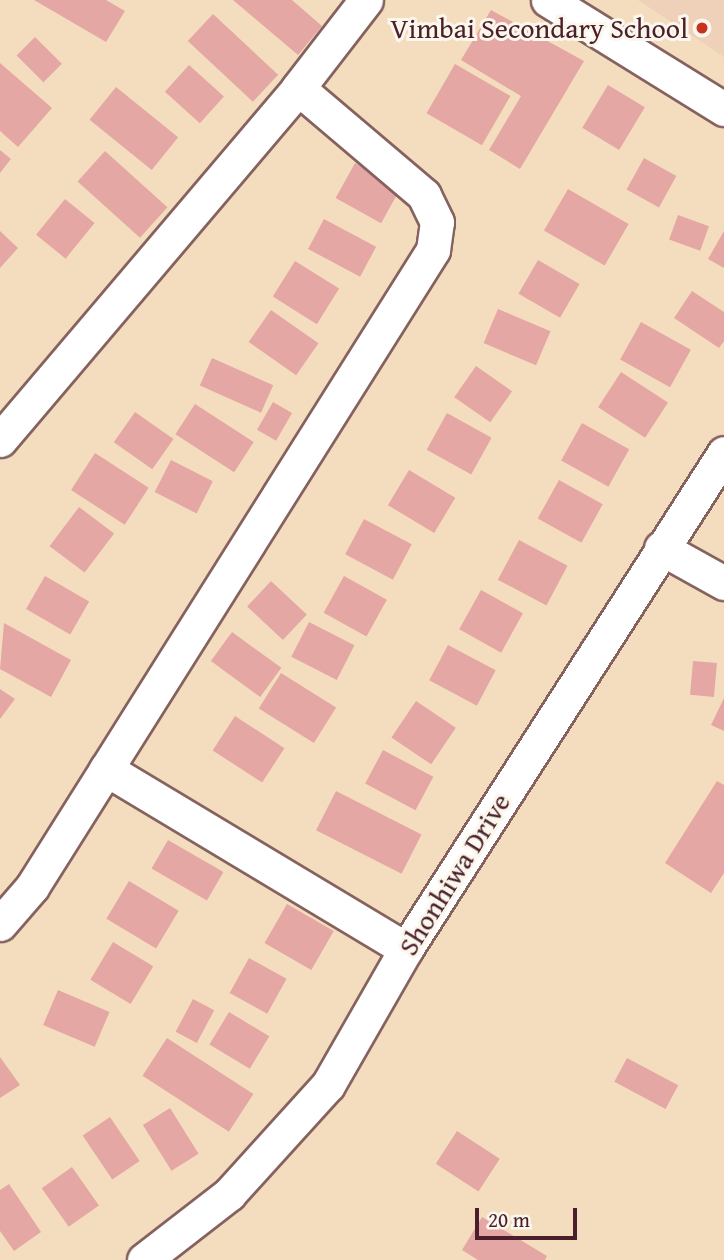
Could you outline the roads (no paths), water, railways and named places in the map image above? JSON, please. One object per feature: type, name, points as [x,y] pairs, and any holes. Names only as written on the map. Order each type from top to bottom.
[{"type":"street","points":[[0,440],[298,88],[366,0]]},
{"type":"street","points":[[548,0],[724,109]]},
{"type":"street","points":[[0,924],[32,887],[433,250],[437,222],[424,195],[298,88]]},
{"type":"street","name":"Shonhiwa Drive","points":[[144,1260],[229,1195],[328,1084],[406,949],[724,453]]},
{"type":"street","points":[[661,548],[724,583]]},
{"type":"street","points":[[106,769],[406,949]]},
{"type":"place","name":"Vimbai Secondary School","points":[[702,28]]}]
